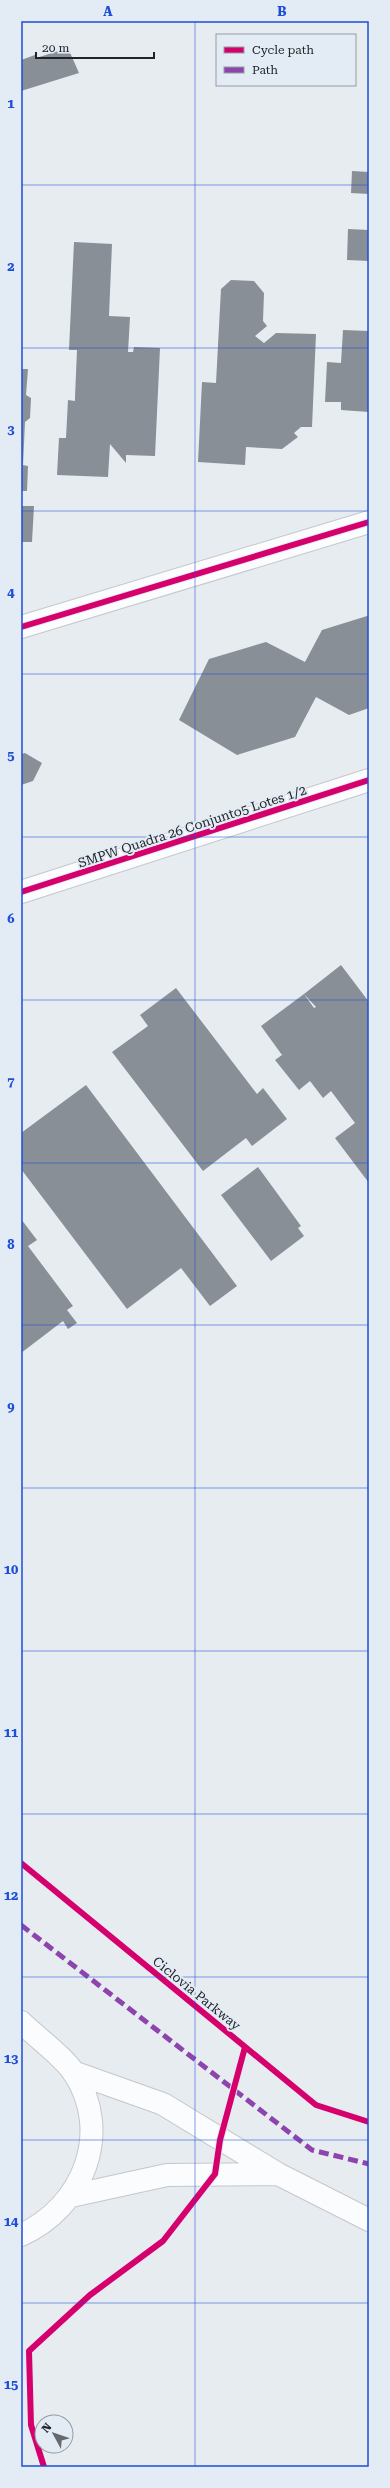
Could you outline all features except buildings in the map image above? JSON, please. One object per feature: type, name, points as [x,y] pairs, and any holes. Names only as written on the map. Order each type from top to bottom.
[{"type":"street","points":[[21,627],[369,522]]},
{"type":"street","name":"SMPW Quadra 26 Conjunto5 Lotes 1/2","points":[[21,892],[369,780]]},
{"type":"street","points":[[21,2022],[29,2035],[74,2072],[162,2104],[278,2174],[369,2220]]},
{"type":"street","points":[[21,2248],[29,2231],[56,2213],[71,2196],[86,2166],[91,2134],[88,2102],[74,2072]]},
{"type":"street","points":[[71,2196],[167,2175],[278,2174]]},
{"type":"marked path","points":[[21,1925],[312,2150],[369,2164]]},
{"type":"cycle path","points":[[21,627],[369,522]]},
{"type":"cycle path","points":[[21,892],[369,780]]},
{"type":"cycle path","name":"Ciclovia Parkway","points":[[21,1863],[316,2105],[369,2122]]},
{"type":"cycle path","points":[[44,2467],[31,2425],[29,2351],[90,2295],[163,2241],[215,2174],[220,2140],[245,2047]]}]
